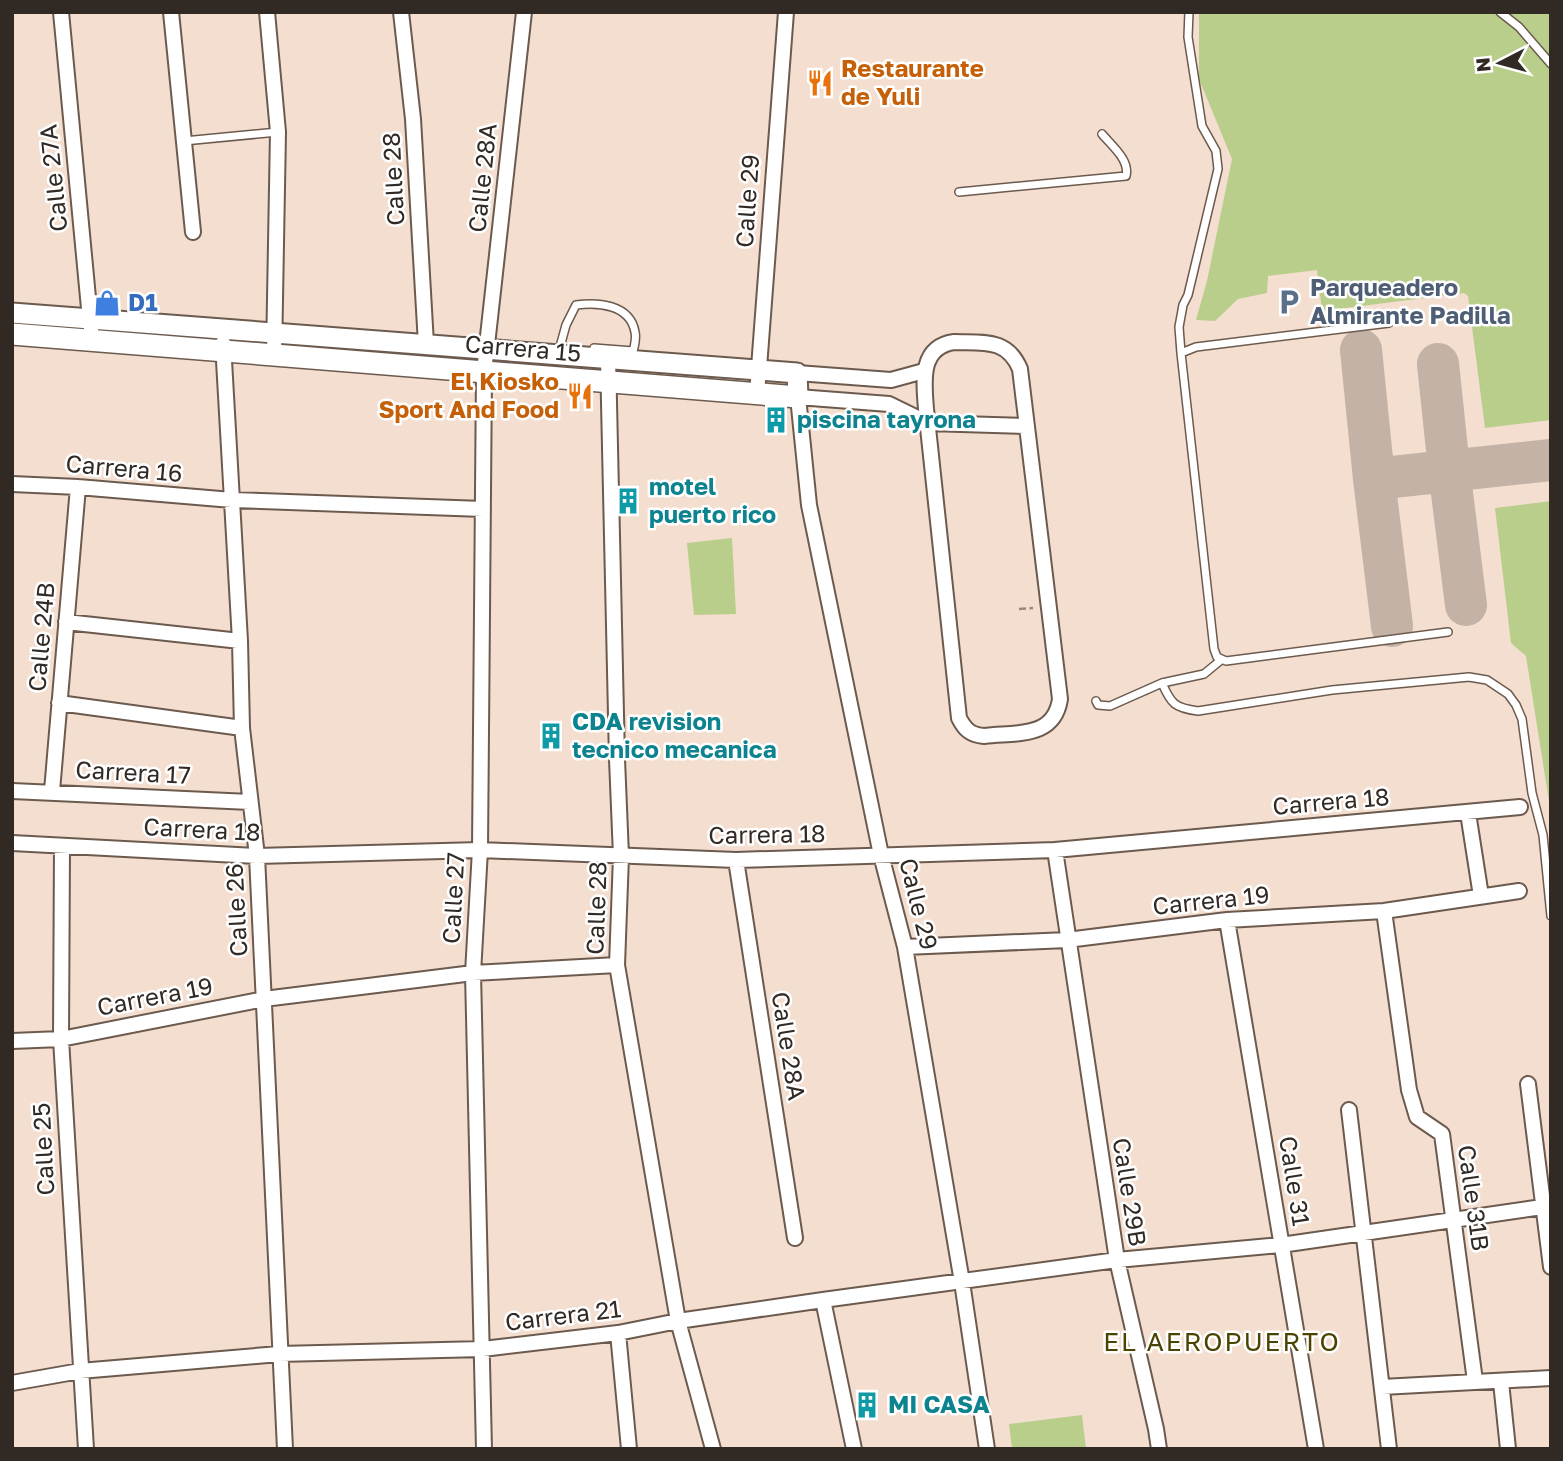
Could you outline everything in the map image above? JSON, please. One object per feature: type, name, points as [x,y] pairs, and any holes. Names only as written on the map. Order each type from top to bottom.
[{"type":"main road","name":"Carrera 15","points":[[12,334],[798,397]]},
{"type":"street","name":"Calle 27A","points":[[61,12],[92,340]]},
{"type":"street","points":[[171,12],[193,232]]},
{"type":"street","points":[[267,12],[278,132],[274,355]]},
{"type":"street","name":"Calle 28","points":[[401,12],[413,119],[426,344]]},
{"type":"street","name":"Calle 28A","points":[[488,349],[524,12]]},
{"type":"street","name":"Calle 29","points":[[757,394],[786,12]]},
{"type":"street","name":"Carrera 15","points":[[12,313],[488,349],[564,349],[608,358],[632,355],[760,370],[891,380],[924,371]]},
{"type":"street","name":"Calle 26","points":[[223,329],[240,641],[242,728],[257,856],[285,1449]]},
{"type":"street","points":[[946,344],[992,344],[1003,347],[1016,358],[1020,369],[1059,699],[1054,719],[1040,729],[984,736],[969,732],[958,718],[924,371],[929,356],[939,346],[946,344]]},
{"type":"street","name":"Calle 27","points":[[484,1449],[484,1349],[473,972],[480,850],[484,372],[488,349]]},
{"type":"street","name":"Calle 28","points":[[608,358],[621,856],[618,965],[678,1321],[713,1449]]},
{"type":"street","name":"Calle 29","points":[[797,373],[809,505],[881,855],[905,947],[962,1282],[987,1449]]},
{"type":"street","name":"Carrera 15","points":[[798,397],[889,404],[928,423],[1026,426]]},
{"type":"street","name":"Carrera 16","points":[[12,485],[78,487],[232,500],[484,509]]},
{"type":"street","name":"Calle 24B","points":[[52,792],[78,487]]},
{"type":"street","points":[[66,622],[240,641]]},
{"type":"street","points":[[59,703],[242,728]]},
{"type":"street","name":"Carrera 17","points":[[12,791],[250,802]]},
{"type":"street","name":"Carrera 18","points":[[12,844],[257,856],[480,850],[736,860],[1055,850],[1520,807]]},
{"type":"street","points":[[1468,813],[1480,896]]},
{"type":"street","name":"Calle 25","points":[[62,846],[61,1039],[86,1449]]},
{"type":"street","name":"Calle 29B","points":[[1055,850],[1117,1260],[1157,1430],[1159,1449]]},
{"type":"street","name":"Calle 28A","points":[[736,860],[794,1238]]},
{"type":"street","name":"Carrera 19","points":[[905,947],[1068,940],[1227,920],[1384,911],[1519,891]]},
{"type":"street","name":"Calle 31B","points":[[1384,911],[1409,1090],[1417,1117],[1442,1134],[1475,1381]]},
{"type":"street","name":"Calle 31","points":[[1227,920],[1316,1449]]},
{"type":"street","name":"Carrera 19","points":[[12,1041],[61,1039],[264,999],[473,972],[618,965]]},
{"type":"street","points":[[1528,1084],[1551,1267]]},
{"type":"street","points":[[1349,1110],[1389,1449]]},
{"type":"street","name":"Carrera 21","points":[[12,1383],[80,1371],[279,1354],[484,1349],[618,1333],[678,1321],[1117,1260],[1281,1245],[1542,1206]]},
{"type":"street","points":[[823,1300],[854,1449]]},
{"type":"street","points":[[618,1333],[629,1449]]},
{"type":"street","points":[[1382,1387],[1551,1378]]},
{"type":"street","points":[[1501,1382],[1507,1449]]},
{"type":"lane","points":[[1189,12],[1188,37],[1202,126],[1216,151],[1218,169],[1181,315],[1181,353],[1214,649],[1221,660]]},
{"type":"lane","points":[[1500,12],[1519,27],[1551,64]]},
{"type":"lane","points":[[183,141],[278,132]]},
{"type":"lane","points":[[959,192],[1126,176],[1126,162],[1102,134]]},
{"type":"lane","points":[[564,349],[566,325],[576,305],[606,304],[627,316],[635,332],[632,355],[585,347]]},
{"type":"lane","points":[[1181,353],[1196,346],[1388,323]]},
{"type":"lane","points":[[1096,701],[1102,707],[1110,706],[1162,683],[1202,674],[1221,660],[1240,660],[1448,632]]},
{"type":"lane","points":[[1162,683],[1169,699],[1181,709],[1198,710],[1353,688],[1469,677],[1487,680],[1508,694],[1522,719],[1532,793],[1543,835],[1551,916]]},
{"type":"green space","points":[[1199,12],[1551,12],[1551,420],[1485,428],[1468,296],[1464,293],[1322,311],[1317,270],[1268,276],[1267,293],[1238,299],[1215,321],[1196,320],[1207,281],[1232,159],[1199,79]]},
{"type":"green space","points":[[1551,501],[1551,814],[1526,656],[1511,643],[1495,508]]},
{"type":"green space","points":[[732,538],[736,614],[694,615],[687,543]]},
{"type":"green space","points":[[1082,1415],[1086,1449],[1012,1449],[1009,1424]]},
{"type":"taxiway","points":[[1361,350],[1392,626]]},
{"type":"taxiway","points":[[1438,364],[1448,459],[1460,469],[1453,476],[1451,485],[1466,605]]},
{"type":"taxiway","points":[[1374,479],[1551,460]]},
{"type":"place","name":"Restaurante de Yuli","points":[[820,83]]},
{"type":"place","name":"Parqueadero Almirante Padilla","points":[[1289,302]]},
{"type":"place","name":"D1","points":[[107,303]]},
{"type":"place","name":"El Kiosko Sport And Food","points":[[580,396]]},
{"type":"place","name":"piscina tayrona","points":[[776,420]]},
{"type":"place","name":"motel puerto rico","points":[[628,501]]},
{"type":"place","name":"CDA revision tecnico mecanica","points":[[551,736]]},
{"type":"place","name":"MI CASA","points":[[867,1405]]},
{"type":"district","name":"EL AEROPUERTO","points":[[1222,1342]]}]
